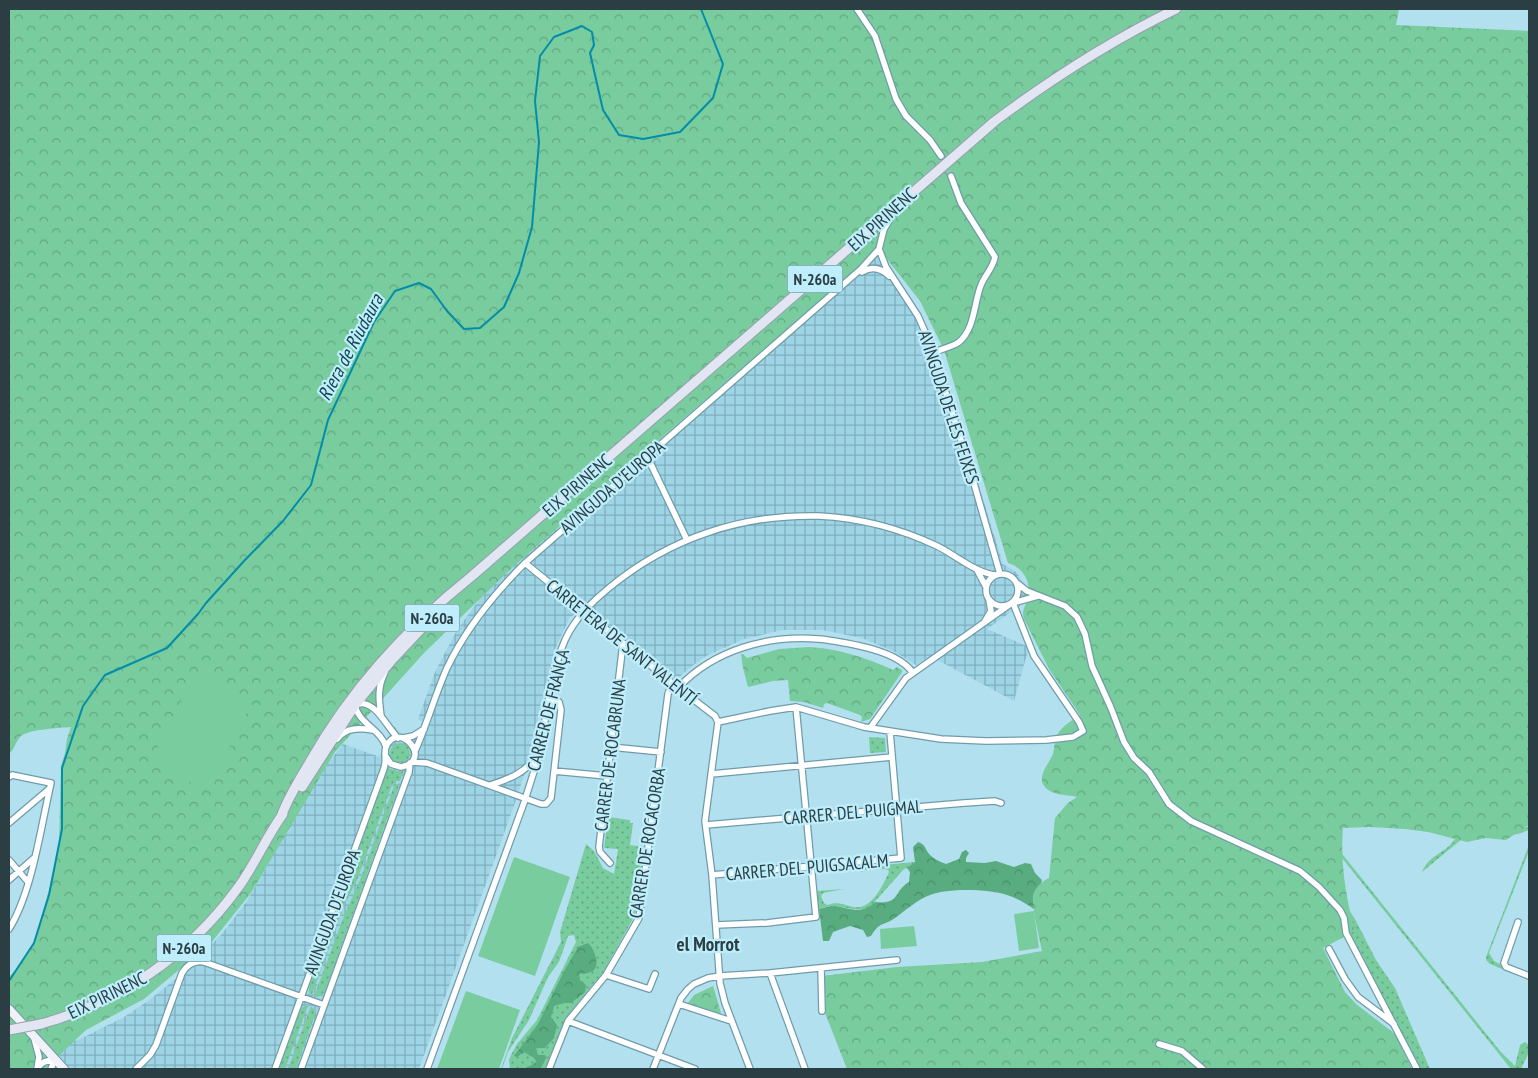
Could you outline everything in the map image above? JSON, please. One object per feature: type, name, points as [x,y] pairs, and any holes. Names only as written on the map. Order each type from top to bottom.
[{"type":"main road","name":"EIX PIRINENC","points":[[281,817],[285,806],[330,728],[352,697],[380,663],[442,600],[472,576],[995,121],[1040,88],[1107,45],[1176,9]]},
{"type":"main road","name":"EIX PIRINENC","points":[[9,1030],[41,1024],[87,1008],[118,994],[171,959],[205,928],[238,888],[281,817],[355,705],[392,660],[472,576]]},
{"type":"main road","points":[[9,1009],[64,1069]]},
{"type":"street","points":[[857,9],[875,36],[896,99],[906,116],[930,140],[942,156]]},
{"type":"street","points":[[934,352],[961,341],[967,332],[981,286],[995,258],[961,203],[951,176]]},
{"type":"street","name":"AVINGUDA D'EUROPA","points":[[415,752],[446,670],[466,634],[490,602],[525,563],[861,269],[879,250],[881,237],[887,222],[902,203]]},
{"type":"street","name":"AVINGUDA DE LES FEIXES","points":[[879,250],[886,267],[918,316],[934,352],[998,574]]},
{"type":"street","name":"AVINGUDA D'EUROPA","points":[[847,282],[867,270],[877,268],[896,283]]},
{"type":"street","points":[[647,456],[688,540]]},
{"type":"street","name":"CARRER DE FRANÇA","points":[[426,1069],[525,798],[540,751],[555,670],[566,640],[575,623],[598,597],[624,576],[656,555],[688,540],[728,526],[753,520],[802,516],[858,521],[910,534],[938,546],[985,573],[998,574]]},
{"type":"street","name":"CARRETERA DE SANT VALENTÍ","points":[[525,563],[679,687],[714,716],[718,722]]},
{"type":"street","name":"CARRER DE FRANÇA","points":[[972,565],[982,577],[986,587]]},
{"type":"street","points":[[982,624],[991,611],[986,587],[989,580],[998,574],[1009,575],[1023,589],[1066,606],[1077,617],[1085,634],[1092,666],[1124,742],[1134,758],[1149,772],[1169,804],[1191,821],[1294,867],[1319,887],[1342,912],[1346,933],[1417,1069]]},
{"type":"street","points":[[870,728],[900,686],[913,673],[1011,604],[1018,594],[1018,584]]},
{"type":"street","points":[[989,600],[1000,606],[1038,596]]},
{"type":"street","points":[[750,1069],[721,989],[706,825],[710,774],[718,722],[770,710],[796,707],[857,726],[959,740],[1046,740],[1073,737],[1083,731],[1079,722],[1034,656],[1011,604]]},
{"type":"street","points":[[406,635],[405,640],[356,698],[355,705],[358,715],[385,741],[387,760],[396,767],[406,766],[411,762],[415,752]]},
{"type":"street","points":[[679,687],[697,670],[744,646],[794,639],[829,640],[872,649],[909,667],[913,673]]},
{"type":"street","name":"CARRER DE ROCABRUNA","points":[[610,863],[600,852],[599,847],[623,643]]},
{"type":"street","points":[[382,719],[378,694],[380,684],[392,660]]},
{"type":"street","name":"CARRER DE ROCACORBA","points":[[549,1069],[568,1021],[606,975],[637,923],[640,913],[668,694],[672,683]]},
{"type":"street","points":[[411,762],[428,763],[541,804],[549,801],[551,798],[561,708],[557,701],[549,700]]},
{"type":"street","points":[[304,772],[311,765],[349,708],[355,705],[368,704],[374,707],[382,719],[401,738],[411,743],[415,752],[428,763]]},
{"type":"street","points":[[716,925],[767,923],[816,917],[796,707]]},
{"type":"street","points":[[319,760],[340,735],[345,732],[361,728],[374,730]]},
{"type":"street","points":[[386,747],[393,740],[413,736],[425,729]]},
{"type":"street","points":[[890,732],[897,809]]},
{"type":"street","points":[[611,747],[661,752]]},
{"type":"street","points":[[490,785],[512,778],[521,772],[540,751]]},
{"type":"street","name":"AVINGUDA D'EUROPA","points":[[275,1069],[382,774],[386,755]]},
{"type":"street","points":[[710,774],[892,757]]},
{"type":"street","name":"AVINGUDA D'EUROPA","points":[[301,1069],[411,762]]},
{"type":"street","points":[[554,771],[607,776]]},
{"type":"street","points":[[9,778],[12,775],[50,786]]},
{"type":"street","points":[[9,824],[50,786]]},
{"type":"street","points":[[9,929],[16,918],[28,882],[50,786]]},
{"type":"street","name":"CARRER DEL PUIGMAL","points":[[706,825],[995,801],[1001,803]]},
{"type":"street","name":"CARRER DEL PUIGSACALM","points":[[712,875],[901,858],[897,809]]},
{"type":"street","points":[[9,880],[34,858]]},
{"type":"street","points":[[9,860],[28,882]]},
{"type":"street","points":[[1518,922],[1504,962],[1506,966],[1529,976]]},
{"type":"street","points":[[1329,949],[1345,978],[1358,996],[1394,1024]]},
{"type":"street","points":[[653,1069],[679,1004],[688,989],[700,980],[720,976],[770,973],[897,960]]},
{"type":"street","points":[[136,1069],[150,1055],[156,1045],[182,973],[187,966],[195,962],[204,962],[324,1005]]},
{"type":"street","points":[[821,968],[822,1011]]},
{"type":"street","points":[[770,973],[805,1069]]},
{"type":"street","points":[[606,975],[649,989],[655,974]]},
{"type":"street","points":[[679,1004],[732,1022]]},
{"type":"street","points":[[568,1021],[695,1069]]},
{"type":"street","points":[[34,1036],[38,1050],[38,1068]]},
{"type":"street","points":[[1159,1044],[1182,1052],[1203,1069]]},
{"type":"street","points":[[38,1068],[44,1062],[55,1059]]},
{"type":"street","points":[[51,1069],[55,1059]]},
{"type":"shaded area","points":[[879,250],[928,329],[950,392],[1003,564],[1016,572],[1028,589],[1025,602],[987,629],[1029,647],[1014,701],[930,656],[916,665],[895,652],[862,638],[822,630],[783,630],[744,639],[706,656],[672,683],[581,611],[570,617],[555,649],[533,748],[514,806],[419,1069],[60,1069],[42,1051],[80,1039],[124,1017],[178,977],[185,964],[221,935],[247,901],[308,795],[343,744],[380,757],[394,726],[403,735],[419,730],[423,722],[418,719],[435,672],[457,630],[478,601],[553,525],[558,529],[775,342],[874,252]]},
{"type":"green space","points":[[9,9],[1399,9],[1396,25],[1529,31],[1529,825],[1506,840],[1486,838],[1467,842],[1428,832],[1405,829],[1343,828],[1344,880],[1355,931],[1323,948],[1345,992],[1356,1004],[1395,1034],[1412,1069],[847,1069],[825,1013],[822,976],[897,967],[982,962],[1042,951],[1034,914],[1033,895],[1039,885],[1049,878],[1055,818],[1068,803],[1077,797],[1050,791],[1043,785],[1042,776],[1053,754],[1057,735],[1063,727],[1080,715],[1049,669],[1024,619],[1023,611],[1028,597],[1029,586],[1022,571],[1008,563],[944,350],[920,301],[879,249],[515,565],[423,654],[335,752],[251,893],[211,943],[144,999],[86,1030],[45,1069],[9,1069],[9,977],[21,964],[34,942],[49,890],[59,846],[61,766],[71,727],[44,729],[24,734],[9,754]]},
{"type":"green space","points":[[809,647],[852,654],[893,670],[897,667],[902,672],[870,719],[861,722],[862,717],[860,715],[827,703],[824,704],[823,708],[804,702],[790,701],[788,680],[773,681],[748,687],[741,654],[747,658],[779,649]]},
{"type":"green space","points":[[196,672],[253,700],[208,791],[150,762]]},
{"type":"green space","points":[[869,737],[885,738],[886,752],[870,753]]},
{"type":"green space","points":[[400,743],[407,746],[410,753],[407,760],[400,763],[393,760],[390,753],[393,746]]},
{"type":"green space","points":[[388,768],[397,771],[404,770],[400,781],[395,781],[392,785],[357,880],[345,903],[311,997],[309,988]]},
{"type":"green space","points":[[400,783],[325,991],[321,996],[314,997],[344,916],[360,880],[394,786]]},
{"type":"green space","points":[[608,817],[630,820],[630,823],[633,823],[630,845],[644,847],[635,915],[604,971],[565,1019],[545,1069],[510,1069],[509,1060],[511,1055],[517,1044],[537,1020],[576,942],[574,935],[568,936],[559,962],[548,977],[529,1020],[508,1052],[501,1069],[512,1038],[561,942],[560,932],[586,844],[594,851],[603,868],[614,874],[618,849],[604,848]]},
{"type":"green space","points":[[1529,827],[1529,830],[1518,834],[1462,839],[1422,872],[1429,861],[1449,846],[1456,837]]},
{"type":"green space","points":[[1331,840],[1500,1051],[1515,1066],[1520,1045],[1525,1042],[1529,1045],[1529,1052],[1521,1069],[1511,1069],[1338,853]]},
{"type":"green space","points":[[918,842],[924,846],[928,853],[946,864],[959,859],[962,852],[966,850],[969,853],[966,862],[985,863],[996,861],[1014,867],[1025,863],[1031,864],[1035,873],[1042,880],[1034,909],[1007,895],[990,891],[947,891],[930,895],[912,905],[891,921],[880,926],[871,936],[867,937],[863,930],[850,926],[833,932],[829,941],[823,941],[819,909],[837,906],[859,910],[875,902],[893,899],[909,882],[910,872],[907,868],[915,862],[913,847]]},
{"type":"green space","points":[[1529,845],[1529,851],[1489,953],[1494,961],[1529,980],[1490,964],[1486,957]]},
{"type":"green space","points":[[514,857],[570,877],[535,976],[478,956]]},
{"type":"green space","points":[[915,862],[910,867],[904,869],[870,907],[855,909],[832,906],[819,909],[817,891],[844,889],[823,893],[821,896],[827,905],[838,903],[860,907],[866,905],[876,896],[889,872],[888,870],[864,870],[861,872],[860,867]]},
{"type":"green space","points":[[1301,864],[1345,904],[1355,919],[1376,960],[1395,988],[1430,1069],[1419,1069],[1372,980]]},
{"type":"green space","points":[[1034,911],[1039,948],[1019,951],[1014,914]]},
{"type":"green space","points":[[914,926],[917,946],[881,949],[880,929]]},
{"type":"green space","points":[[588,943],[593,949],[596,966],[591,972],[579,974],[580,980],[586,985],[585,992],[571,1003],[554,1006],[551,1017],[557,1025],[554,1038],[545,1048],[536,1048],[538,1055],[545,1055],[546,1058],[541,1068],[524,1069],[535,1063],[534,1058],[524,1052],[517,1057],[514,1056],[538,1024],[578,947]]},
{"type":"green space","points":[[713,986],[721,1013],[719,1014],[688,1003],[694,995]]},
{"type":"green space","points":[[466,991],[520,1010],[499,1069],[437,1069]]},
{"type":"green space","points":[[308,1005],[285,1069],[279,1069],[301,1009]]},
{"type":"green space","points":[[311,1006],[314,1009],[315,1015],[296,1069],[288,1069]]},
{"type":"waterway","name":"Riera de Riudaura","points":[[9,981],[34,943],[49,895],[62,829],[62,768],[83,706],[105,675],[167,648],[244,561],[283,521],[311,485],[328,420],[374,322],[395,291],[419,283],[431,289],[447,311],[464,329],[480,328],[504,307],[519,273],[532,227],[539,142],[535,101],[540,56],[554,37],[582,26],[592,32],[594,45],[590,53],[603,110],[619,135],[643,139],[680,132],[713,98],[723,64],[701,9]]},
{"type":"tunnel","points":[[941,156],[951,176]]},
{"type":"district","name":"el Morrot","points":[[708,944]]}]
